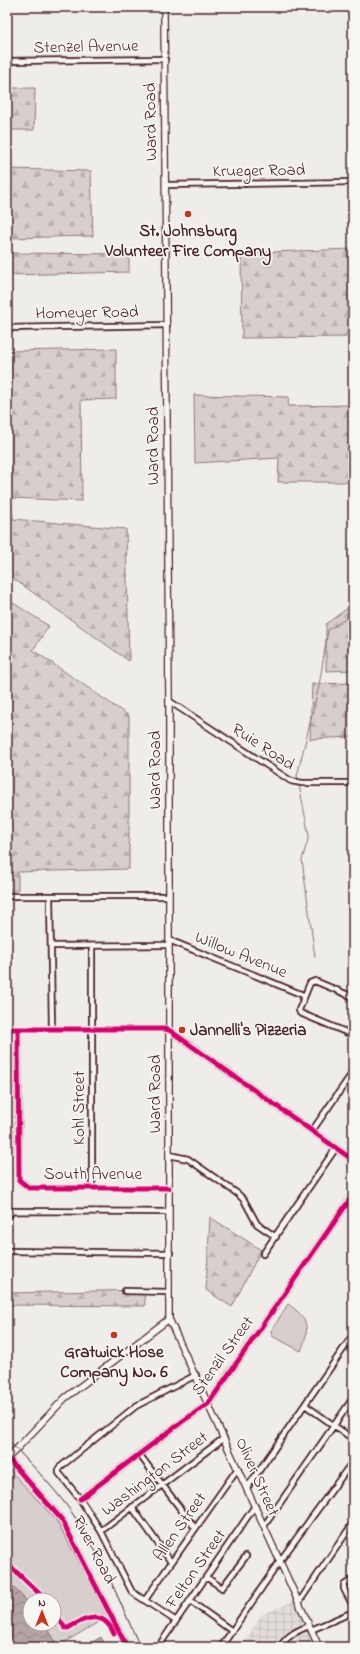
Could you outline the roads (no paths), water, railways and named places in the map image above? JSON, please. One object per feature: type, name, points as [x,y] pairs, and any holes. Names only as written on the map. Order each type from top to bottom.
[{"type":"main road","name":"Ward Road","points":[[164,7],[170,701],[168,896],[169,1319]]},
{"type":"main road","name":"Oliver Street","points":[[169,1319],[196,1375],[319,1647]]},
{"type":"main road","points":[[8,1457],[66,1398],[169,1319]]},
{"type":"main road","name":"River Road","points":[[8,1457],[62,1520],[127,1647]]},
{"type":"street","name":"Stenzel Avenue","points":[[7,61],[165,59]]},
{"type":"street","name":"Krueger Road","points":[[166,185],[353,182]]},
{"type":"street","name":"Homeyer Road","points":[[7,328],[167,325]]},
{"type":"street","name":"Ruie Road","points":[[170,701],[291,781],[302,783],[353,783]]},
{"type":"street","points":[[7,896],[168,896]]},
{"type":"street","points":[[50,897],[52,946],[52,1029]]},
{"type":"street","points":[[52,946],[169,943]]},
{"type":"street","name":"Willow Avenue","points":[[169,943],[304,995]]},
{"type":"street","name":"Kohl Street","points":[[92,946],[92,1187]]},
{"type":"street","points":[[353,998],[315,981],[310,983],[298,1010],[300,1013],[353,1035]]},
{"type":"street","points":[[7,1029],[169,1030],[353,1160]]},
{"type":"street","name":"South Avenue","points":[[18,1029],[19,1180],[29,1188],[169,1188]]},
{"type":"street","points":[[312,1131],[353,1072]]},
{"type":"street","points":[[263,1254],[336,1148]]},
{"type":"street","points":[[169,1155],[188,1159],[238,1194],[244,1200],[257,1224],[276,1237]]},
{"type":"street","name":"Stenzil Street","points":[[80,1499],[183,1420],[208,1404],[353,1195]]},
{"type":"street","points":[[7,1217],[13,1211],[169,1212]]},
{"type":"street","points":[[7,1251],[170,1253]]},
{"type":"street","points":[[125,1291],[169,1292]]},
{"type":"street","points":[[247,1488],[353,1335]]},
{"type":"street","points":[[176,1621],[132,1592],[101,1531],[80,1499],[59,1473],[59,1468],[136,1406],[196,1375]]},
{"type":"street","points":[[264,1526],[353,1398]]},
{"type":"street","points":[[305,1405],[353,1439]]},
{"type":"street","name":"Washington Street","points":[[101,1531],[224,1438]]},
{"type":"street","points":[[139,1454],[195,1528]]},
{"type":"street","points":[[221,1647],[280,1561],[353,1460]]},
{"type":"street","name":"Allen Street","points":[[145,1600],[238,1468]]},
{"type":"street","name":"Felton Street","points":[[158,1647],[255,1506]]},
{"type":"street","points":[[132,1507],[171,1562]]},
{"type":"street","points":[[298,1602],[353,1523]]},
{"type":"street","points":[[206,1577],[222,1588],[246,1556]]},
{"type":"street","points":[[353,1579],[344,1585],[344,1589],[353,1606]]},
{"type":"street","points":[[190,1601],[232,1631]]},
{"type":"street","points":[[280,1647],[293,1633],[353,1612]]},
{"type":"water","points":[[7,1581],[22,1596],[22,1632],[50,1632],[58,1647],[7,1647]]},
{"type":"water","points":[[101,1637],[105,1645],[103,1647],[84,1647]]},
{"type":"waterway","points":[[298,779],[297,776],[319,686],[328,630],[353,614]]},
{"type":"waterway","points":[[299,785],[309,836],[302,860],[315,957]]},
{"type":"railway","points":[[7,1439],[40,1473],[81,1526],[100,1559],[140,1647]]},
{"type":"place","name":"St. Johnsburg Volunteer Fire Company","points":[[188,214]]},
{"type":"place","name":"Jannelli's Pizzeria","points":[[182,1030]]},
{"type":"place","name":"Gratwick Hose Company No. 6","points":[[114,1335]]}]
